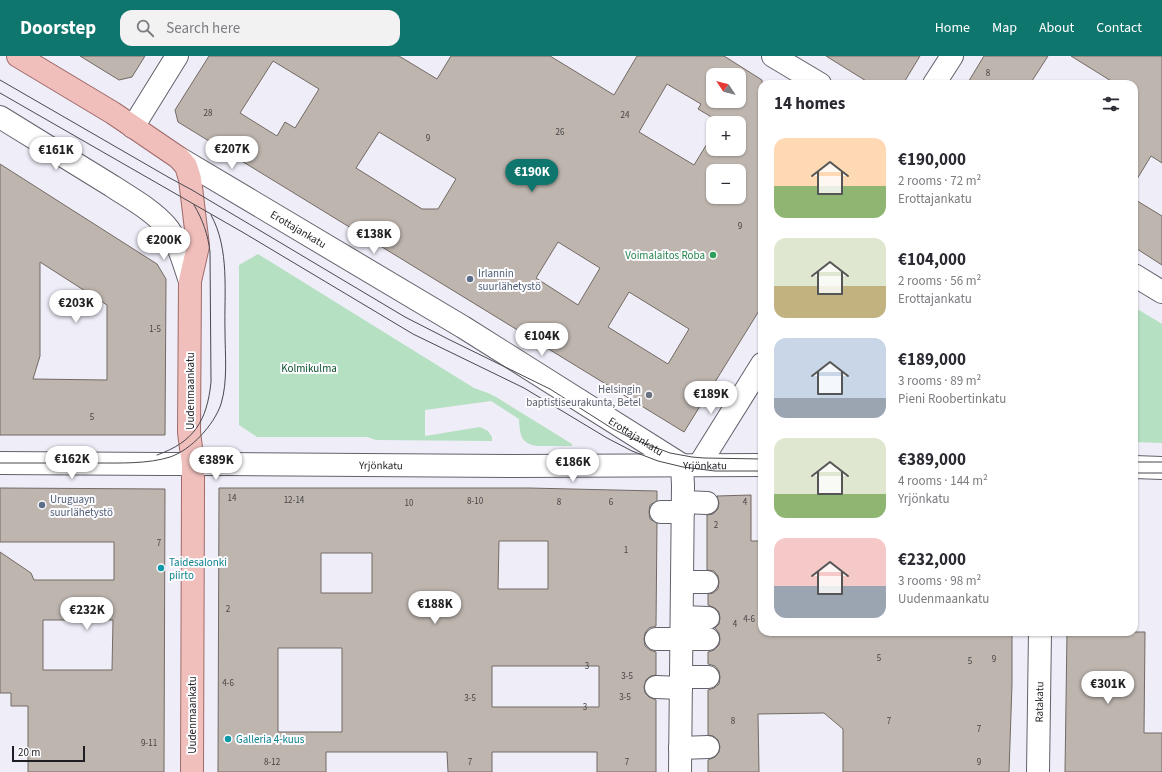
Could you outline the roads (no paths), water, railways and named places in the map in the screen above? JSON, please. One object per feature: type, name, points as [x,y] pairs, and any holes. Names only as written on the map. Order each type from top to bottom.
[{"type":"main road","name":"Erottajankatu","points":[[18,56],[113,113],[179,158]]},
{"type":"main road","name":"Uudenmaankatu","points":[[179,158],[186,166],[190,179],[198,246],[190,281],[189,432],[193,464],[192,772]]},
{"type":"street","points":[[133,127],[177,56]]},
{"type":"street","points":[[773,56],[813,80]]},
{"type":"street","points":[[937,80],[952,56]]},
{"type":"street","points":[[0,117],[102,180],[154,215],[166,226],[173,236],[190,281]]},
{"type":"street","name":"Erottajankatu","points":[[179,158],[463,327],[686,486]]},
{"type":"street","points":[[1138,277],[1162,292]]},
{"type":"street","points":[[661,512],[686,486],[758,370]]},
{"type":"street","name":"Yrjönkatu","points":[[0,463],[513,466],[686,486],[758,466]]},
{"type":"street","points":[[1138,467],[1162,468]]},
{"type":"street","points":[[686,486],[707,503]]},
{"type":"street","points":[[686,486],[691,546],[682,614],[685,694],[680,754],[706,747]]},
{"type":"street","points":[[682,614],[708,614]]},
{"type":"street","points":[[682,614],[708,614]]},
{"type":"street","points":[[656,639],[682,614],[708,614]]},
{"type":"street","name":"Ratakatu","points":[[1038,772],[1040,636]]},
{"type":"street","points":[[685,694],[708,677]]},
{"type":"street","points":[[656,687],[685,694]]},
{"type":"tram line","points":[[0,80],[192,190],[405,317],[550,389],[613,429],[633,439],[670,453],[692,457],[758,459]]},
{"type":"tram line","points":[[0,93],[244,233],[413,334],[524,388],[607,438],[632,451],[658,461],[683,467],[715,471],[758,471]]},
{"type":"tram line","points":[[157,455],[170,450],[189,436],[202,419],[209,396],[211,382],[210,252],[205,228],[194,205]]},
{"type":"tram line","points":[[0,463],[124,463],[153,461],[178,454],[201,436],[213,420],[221,404],[225,386],[226,368],[224,257],[217,228],[211,215]]},
{"type":"tram line","points":[[1138,462],[1162,462]]},
{"type":"tram line","points":[[1138,473],[1162,473]]},
{"type":"place","name":"Voimalaitos Roba","points":[[713,255]]},
{"type":"place","name":"Irlannin suurlähetystö","points":[[470,279]]},
{"type":"place","name":"Helsingin baptistiseurakunta, Betel","points":[[649,395]]},
{"type":"place","name":"Uruguayn suurlähetystö","points":[[42,505]]},
{"type":"place","name":"Taidesalonki piirto","points":[[161,568]]},
{"type":"place","name":"Galleria 4-kuus","points":[[228,739]]},
{"type":"park label","name":"Kolmikulma","points":[[309,368]]}]
